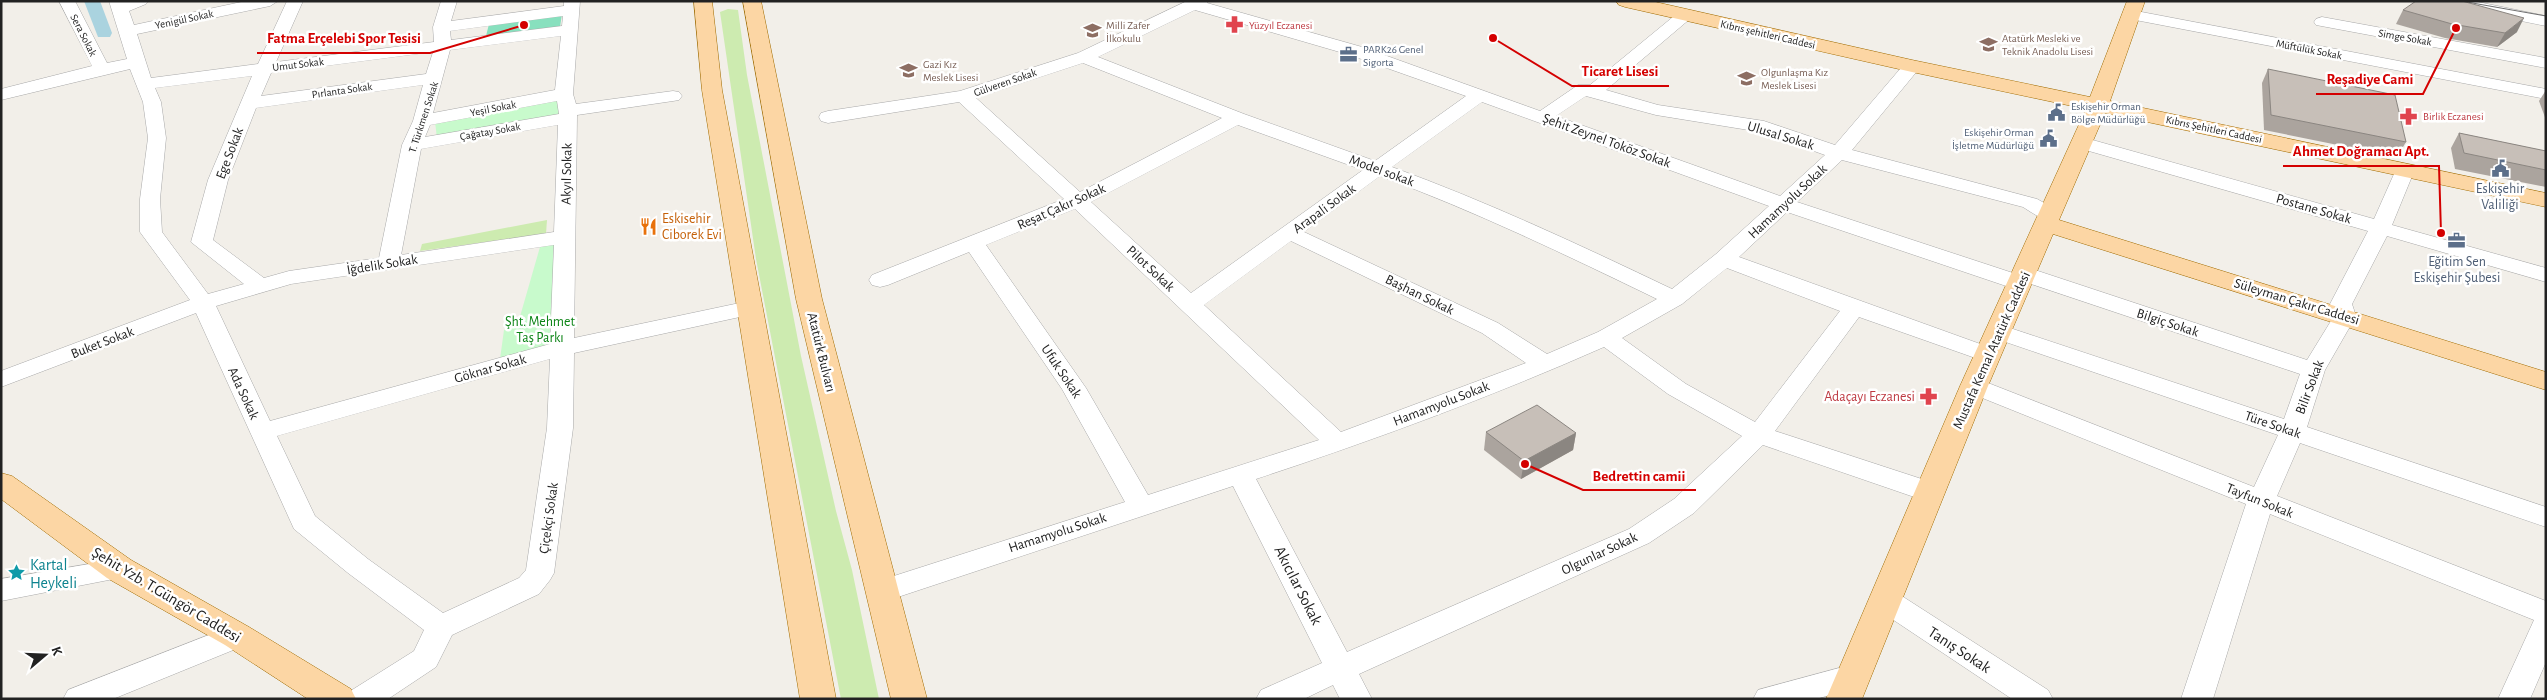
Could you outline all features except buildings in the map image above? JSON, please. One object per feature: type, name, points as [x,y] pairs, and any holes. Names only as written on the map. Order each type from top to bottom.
[{"type":"main road","points":[[703,1],[712,90],[818,699]]},
{"type":"main road","name":"Atatürk Bulvarı","points":[[752,1],[809,299],[909,699]]},
{"type":"main road","name":"Kıbrıs şehitleri Caddesi","points":[[1625,1],[1912,66]]},
{"type":"main road","name":"Mustafa Kemal Atatürk Caddesi","points":[[1849,687],[1974,386],[2098,105],[2133,8]]},
{"type":"main road","name":"Kıbrıs Şehitleri Caddesi","points":[[1912,66],[2405,168],[2546,200]]},
{"type":"main road","name":"Süleyman Çakır Caddesi","points":[[2049,219],[2343,310],[2546,368]]},
{"type":"main road","name":"Süleyman Çakır Caddesi","points":[[2343,310],[2546,381]]},
{"type":"main road","name":"Şehit Yzb. T.Güngör Caddesi","points":[[1,483],[119,569],[237,636],[338,699]]},
{"type":"street","name":"Sera Sokak","points":[[67,1],[102,69]]},
{"type":"street","name":"Yenigül Sokak","points":[[126,11],[270,1]]},
{"type":"street","name":"Ege Sokak","points":[[260,286],[202,242],[208,207],[235,134],[295,1]]},
{"type":"street","name":"T. Türkmen Sokak","points":[[389,263],[412,145],[422,121],[443,46],[442,27],[449,1]]},
{"type":"street","points":[[2448,1],[2543,13]]},
{"type":"street","points":[[2502,1],[2543,13]]},
{"type":"street","name":"Gülveren Sokak","points":[[828,118],[963,96],[1084,57],[1196,3]]},
{"type":"street","name":"Şehit Zeynel Toköz Sokak","points":[[1196,3],[1356,50],[1784,204],[2022,279]]},
{"type":"street","name":"Müftülük Sokak","points":[[2133,8],[2546,94]]},
{"type":"street","name":"Ada Sokak","points":[[126,11],[141,74],[152,102],[157,138],[150,198],[152,232],[203,303],[304,522],[358,566],[440,627]]},
{"type":"street","name":"Umut Sokak","points":[[1,95],[102,69],[141,74],[266,68],[443,46],[570,14]]},
{"type":"street","points":[[442,27],[570,14]]},
{"type":"street","name":"Akyıl Sokak","points":[[562,348],[566,108],[570,14]]},
{"type":"street","points":[[1543,117],[1584,89],[1592,92],[1684,15]]},
{"type":"street","name":"Simge Sokak","points":[[2322,22],[2546,63]]},
{"type":"street","name":"Model sokak","points":[[1084,57],[1237,118],[1450,195],[1561,244],[1674,299]]},
{"type":"street","name":"Hamamyolu Sokak","points":[[882,591],[1140,505],[1336,443],[1545,364],[1606,337],[1674,299],[1724,259],[1851,141],[1912,66]]},
{"type":"street","name":"Pırlanta Sokak","points":[[250,103],[435,78]]},
{"type":"street","name":"Ulusal Sokak","points":[[1592,92],[1656,110],[1764,127],[1839,153],[2030,203],[2049,219]]},
{"type":"street","name":"Arapali Sokak","points":[[1190,304],[1481,94]]},
{"type":"street","points":[[566,108],[673,96]]},
{"type":"street","name":"Pilot Sokak","points":[[963,96],[1190,304],[1336,443]]},
{"type":"street","name":"Yeşil Sokak","points":[[422,121],[566,108]]},
{"type":"street","name":"Çağatay Sokak","points":[[412,145],[566,108]]},
{"type":"street","name":"Reşat Çakır Sokak","points":[[880,280],[1078,200],[1237,118]]},
{"type":"street","name":"Postane Sokak","points":[[2082,143],[2381,226],[2546,275]]},
{"type":"street","name":"Bilir Sokak","points":[[2197,699],[2261,500],[2293,430],[2313,370],[2343,310],[2405,168]]},
{"type":"street","name":"Başhan Sokak","points":[[1290,233],[1490,328],[1545,364]]},
{"type":"street","name":"İğdelik Sokak","points":[[203,303],[289,278],[564,237]]},
{"type":"street","name":"Ufuk Sokak","points":[[974,243],[1074,388],[1140,505]]},
{"type":"street","name":"Türe Sokak","points":[[1724,259],[1854,308],[1994,343],[2293,430],[2546,517]]},
{"type":"street","name":"Bilgiç Sokak","points":[[2022,279],[2313,370]]},
{"type":"street","name":"Buket Sokak","points":[[1,380],[203,303]]},
{"type":"street","name":"Göknar Sokak","points":[[262,432],[562,348],[749,308]]},
{"type":"street","name":"Olgunlar Sokak","points":[[1272,699],[1639,536],[1684,506],[1759,435],[1854,308]]},
{"type":"street","points":[[1606,337],[1677,388],[1759,435],[1930,492]]},
{"type":"street","name":"Çiçekçi Sokak","points":[[440,627],[529,586],[540,573],[560,428],[562,348]]},
{"type":"street","name":"Tayfun Sokak","points":[[1974,386],[2546,613]]},
{"type":"street","name":"Akıcılar Sokak","points":[[1240,473],[1356,699]]},
{"type":"street","points":[[1,590],[119,569]]},
{"type":"street","name":"Tanış Sokak","points":[[1884,599],[2037,699]]},
{"type":"street","points":[[2514,699],[2546,626]]},
{"type":"street","points":[[363,699],[425,659],[440,627]]},
{"type":"street","points":[[79,699],[237,636]]},
{"type":"street","points":[[1769,699],[1849,687]]},
{"type":"green space","points":[[728,9],[738,10],[747,75],[801,356],[836,511],[852,570],[879,699],[841,699],[756,259],[720,12]]},
{"type":"green space","points":[[562,14],[560,27],[486,36],[489,24]]},
{"type":"green space","points":[[560,99],[560,115],[437,138],[435,122]]},
{"type":"green space","points":[[547,220],[546,234],[420,251],[422,244]]},
{"type":"green space","name":"Şht. Mehmet Taş Parkı","points":[[564,237],[562,348],[499,366],[504,330],[519,320],[542,240]]},
{"type":"waterway","points":[[92,1],[104,33]]},
{"type":"tram line","points":[[2461,1],[2546,16]]},
{"type":"place","name":"Fatma Erçelebi Spor Tesisi","points":[[524,25]]},
{"type":"place","name":"Yüzyıl Eczanesi","points":[[1235,25]]},
{"type":"place","name":"Reşadiye Cami","points":[[2456,28]]},
{"type":"place","name":"Milli Zafer İlkokulu","points":[[1092,31]]},
{"type":"place","name":"Ticaret Lisesi","points":[[1493,38]]},
{"type":"place","name":"Atatürk Mesleki ve Teknik Anadolu Lisesi","points":[[1988,44]]},
{"type":"place","name":"PARK26 Genel Sigorta","points":[[1349,55]]},
{"type":"place","name":"Gazi Kız Meslek Lisesi","points":[[909,70]]},
{"type":"place","name":"Olgunlaşma Kız Meslek Lisesi","points":[[1747,78]]},
{"type":"place","name":"Eskişehir Orman Bölge Müdürlüğü","points":[[2057,112]]},
{"type":"place","name":"Birlik Eczanesi","points":[[2409,116]]},
{"type":"place","name":"Eskişehir Orman İşletme Müdürlüğü","points":[[2048,138]]},
{"type":"place","name":"Eskişehir Valiliği","points":[[2500,168]]},
{"type":"place","name":"Eskisehir Ciborek Evi","points":[[648,226]]},
{"type":"place","name":"Ahmet Doğramacı Apt.","points":[[2441,233]]},
{"type":"place","name":"Eğitim Sen Eskişehir Şubesi","points":[[2457,241]]},
{"type":"place","name":"Adaçayı Eczanesi","points":[[1929,396]]},
{"type":"place","name":"Bedrettin camii","points":[[1525,464]]},
{"type":"place","name":"Kartal Heykeli","points":[[16,573]]}]
